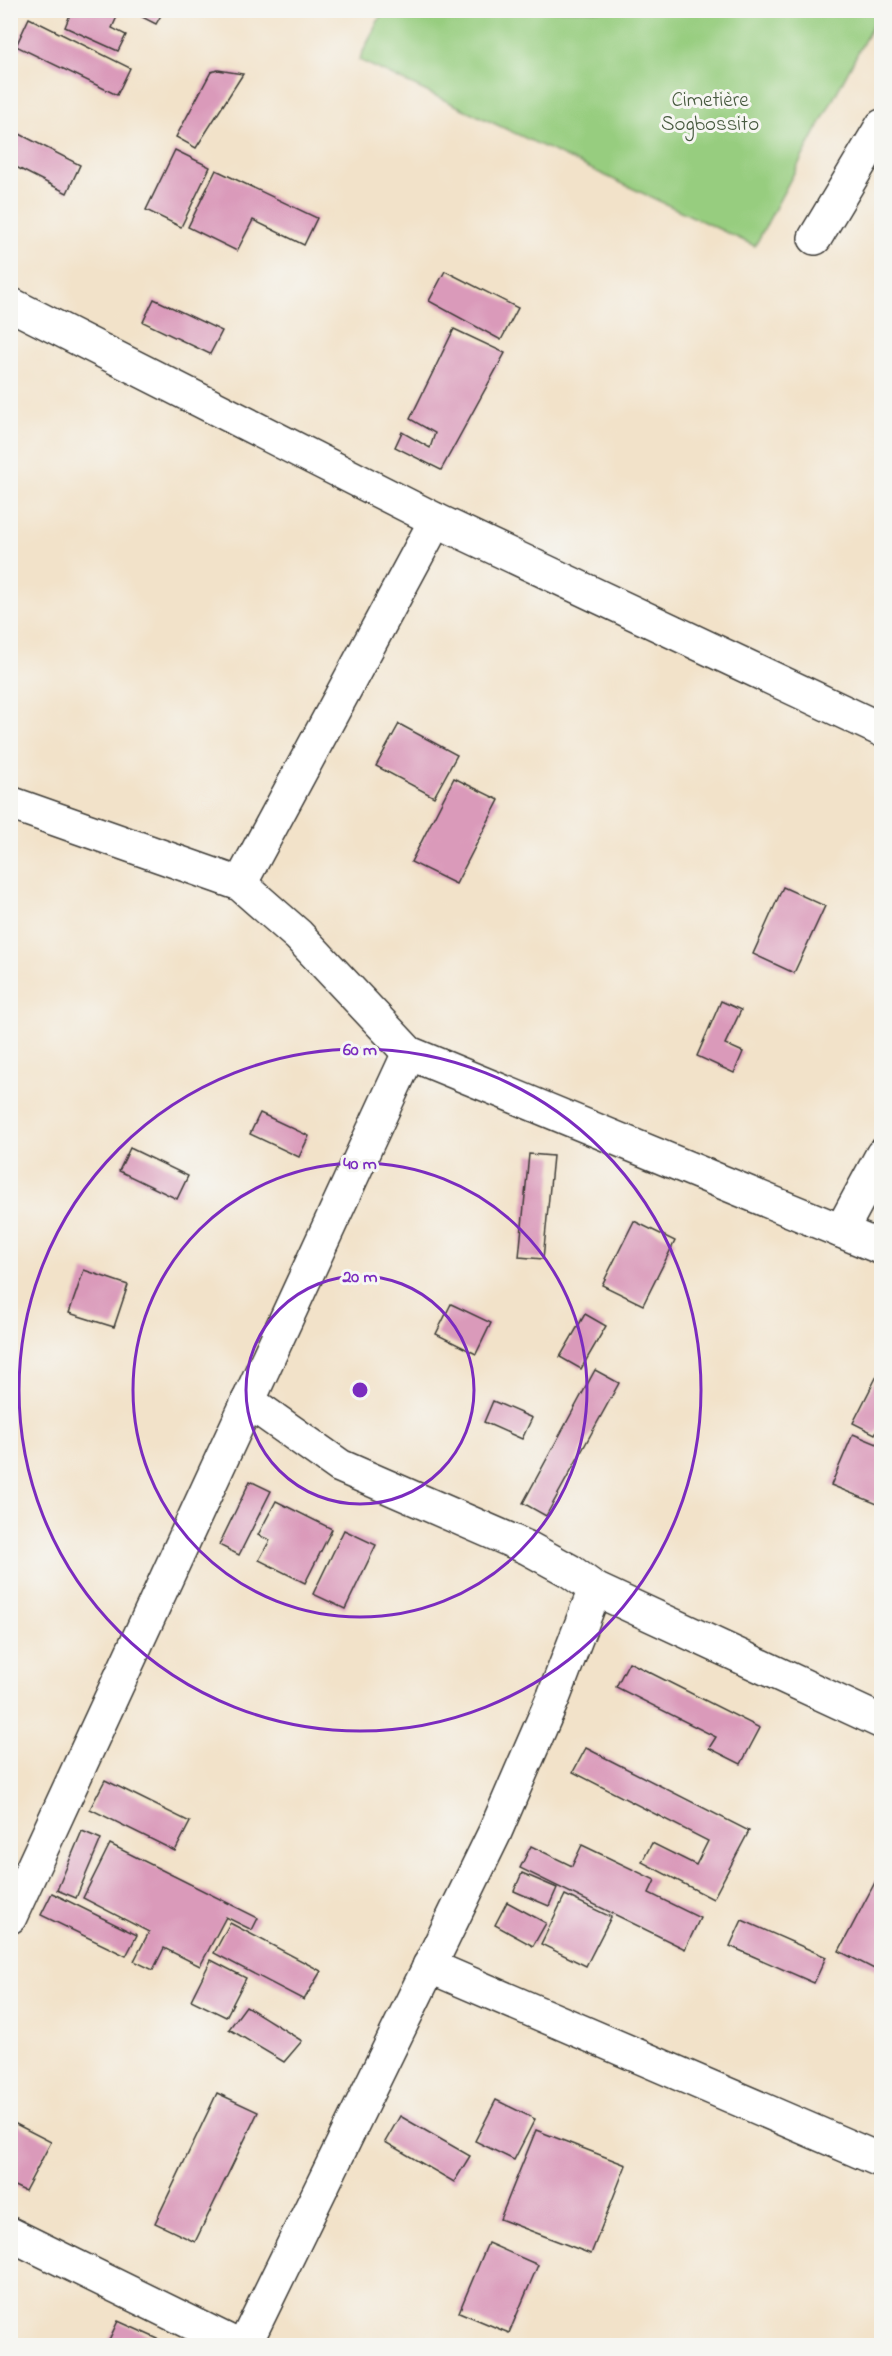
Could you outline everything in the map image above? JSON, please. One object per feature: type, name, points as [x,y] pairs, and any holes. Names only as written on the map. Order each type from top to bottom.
[{"type":"street","points":[[814,238],[882,126]]},
{"type":"street","points":[[10,304],[436,520],[882,730]]},
{"type":"street","points":[[240,884],[436,520]]},
{"type":"street","points":[[10,802],[240,884],[298,935],[409,1053],[882,1248]]},
{"type":"street","points":[[10,1917],[409,1053]]},
{"type":"street","points":[[841,1231],[882,1155]]},
{"type":"street","points":[[248,1401],[340,1466],[528,1548],[570,1571],[595,1590],[882,1722]]},
{"type":"street","points":[[244,2346],[495,1832],[554,1696],[595,1590]]},
{"type":"street","points":[[429,1966],[882,2161]]},
{"type":"street","points":[[10,2234],[238,2346]]},
{"type":"green space","name":"Cimetière Sogbossito","points":[[383,10],[880,11],[755,246],[359,60]]},
{"type":"building","points":[[72,10],[120,10],[112,28],[126,35],[118,51],[65,27]]},
{"type":"building","points":[[145,10],[164,10],[156,24],[142,17]]},
{"type":"building","points":[[29,18],[130,68],[117,95],[16,46]]},
{"type":"building","points":[[218,70],[243,74],[196,148],[176,137],[211,72]]},
{"type":"building","points":[[12,130],[80,165],[67,193],[10,164]]},
{"type":"building","points":[[175,150],[210,167],[181,227],[146,210]]},
{"type":"building","points":[[216,170],[317,218],[304,245],[253,220],[237,251],[188,227]]},
{"type":"building","points":[[445,271],[518,308],[501,340],[429,301]]},
{"type":"building","points":[[154,299],[222,331],[210,354],[143,322]]},
{"type":"building","points":[[454,329],[505,353],[441,470],[395,447],[402,432],[430,448],[435,433],[410,419]]},
{"type":"building","points":[[399,724],[457,755],[434,797],[376,766]]},
{"type":"building","points":[[454,778],[499,800],[456,884],[411,862]]},
{"type":"building","points":[[783,887],[825,906],[794,973],[753,954]]},
{"type":"building","points":[[721,1001],[741,1010],[725,1044],[743,1052],[734,1073],[697,1056]]},
{"type":"building","points":[[260,1113],[309,1136],[299,1157],[250,1134]]},
{"type":"building","points":[[130,1148],[188,1176],[177,1199],[119,1171]]},
{"type":"building","points":[[529,1154],[553,1156],[543,1259],[519,1257]]},
{"type":"building","points":[[634,1221],[675,1241],[643,1305],[602,1285]]},
{"type":"building","points":[[84,1270],[128,1285],[114,1327],[69,1313]]},
{"type":"building","points":[[451,1304],[491,1323],[476,1354],[436,1334]]},
{"type":"building","points":[[585,1314],[606,1326],[581,1369],[560,1357]]},
{"type":"building","points":[[882,1366],[882,1421],[875,1434],[853,1423]]},
{"type":"building","points":[[595,1370],[619,1383],[546,1516],[523,1503]]},
{"type":"building","points":[[493,1401],[532,1418],[522,1439],[484,1422]]},
{"type":"building","points":[[853,1434],[882,1446],[882,1506],[831,1485]]},
{"type":"building","points":[[250,1481],[271,1491],[239,1555],[219,1545]]},
{"type":"building","points":[[276,1501],[332,1529],[305,1583],[259,1560],[270,1540],[258,1535]]},
{"type":"building","points":[[344,1530],[376,1545],[345,1609],[313,1594]]},
{"type":"building","points":[[629,1662],[760,1728],[741,1764],[709,1748],[716,1737],[616,1687]]},
{"type":"building","points":[[586,1748],[749,1831],[713,1899],[642,1862],[652,1843],[696,1865],[708,1841],[573,1772]]},
{"type":"building","points":[[105,1780],[190,1822],[175,1851],[90,1809]]},
{"type":"building","points":[[82,1831],[101,1839],[76,1898],[57,1890]]},
{"type":"building","points":[[110,1844],[258,1918],[252,1930],[226,1917],[200,1966],[164,1948],[153,1970],[134,1961],[149,1932],[83,1898]]},
{"type":"building","points":[[582,1845],[655,1880],[649,1893],[700,1918],[685,1949],[520,1868],[531,1846],[572,1866]]},
{"type":"building","points":[[882,1869],[882,1973],[839,1951]]},
{"type":"building","points":[[522,1873],[557,1888],[549,1906],[514,1891]]},
{"type":"building","points":[[52,1893],[137,1935],[126,1956],[41,1915]]},
{"type":"building","points":[[565,1895],[611,1917],[586,1966],[541,1944]]},
{"type":"building","points":[[507,1902],[546,1923],[533,1946],[495,1925]]},
{"type":"building","points":[[742,1920],[826,1957],[814,1983],[730,1946]]},
{"type":"building","points":[[230,1923],[321,1971],[304,2000],[214,1953]]},
{"type":"building","points":[[211,1960],[246,1978],[226,2017],[191,2000]]},
{"type":"building","points":[[246,2006],[302,2041],[284,2062],[229,2029]]},
{"type":"building","points":[[217,2093],[258,2112],[195,2242],[155,2223]]},
{"type":"building","points":[[496,2100],[535,2119],[514,2160],[475,2141]]},
{"type":"building","points":[[400,2116],[470,2156],[454,2182],[385,2142]]},
{"type":"building","points":[[10,2121],[51,2142],[25,2191],[10,2184]]},
{"type":"building","points":[[536,2130],[626,2165],[591,2254],[500,2219]]},
{"type":"building","points":[[488,2243],[538,2265],[509,2333],[459,2312]]},
{"type":"building","points":[[118,2321],[158,2339],[156,2346],[117,2346],[108,2342]]}]
